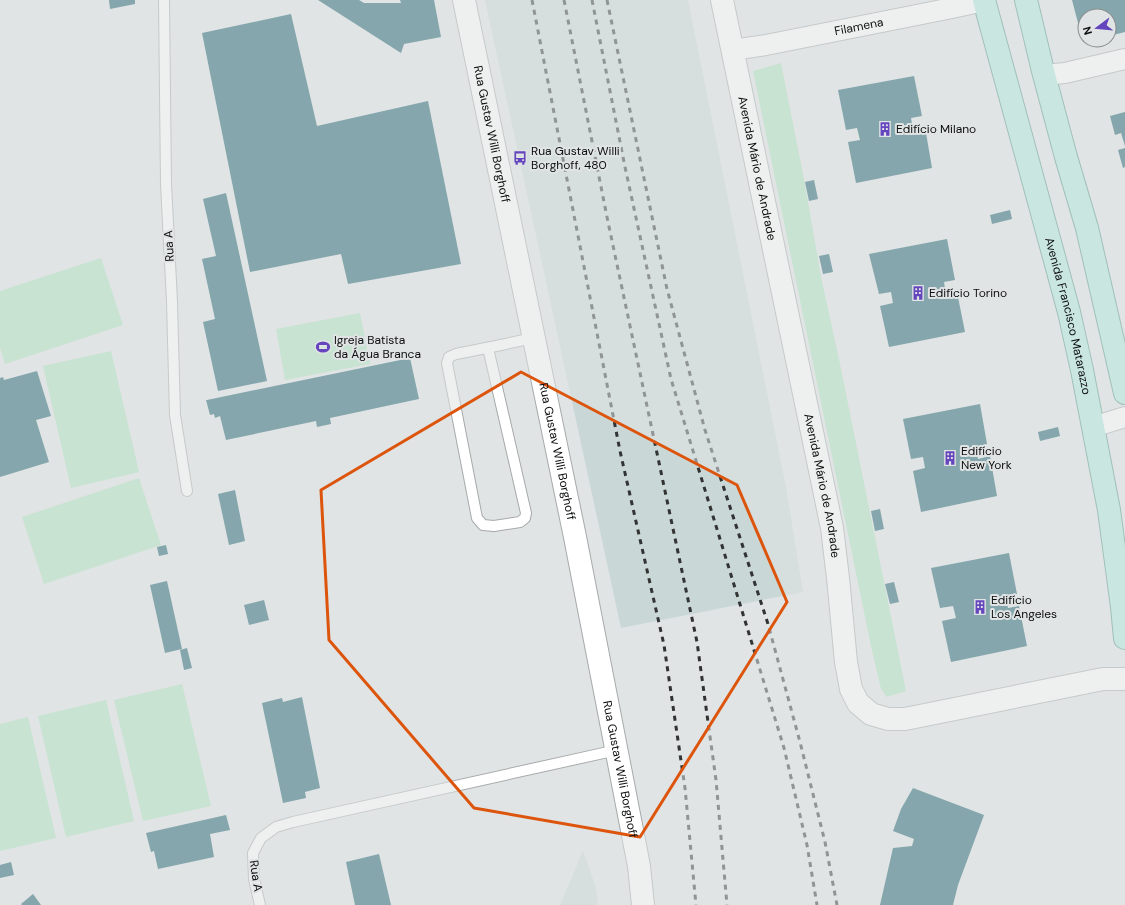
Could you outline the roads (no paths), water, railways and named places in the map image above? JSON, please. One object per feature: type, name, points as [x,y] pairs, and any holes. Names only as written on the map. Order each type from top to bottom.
[{"type":"main road","name":"Avenida Francisco Matarazzo","points":[[984,0],[1069,312],[1082,370],[1108,510],[1125,638]]},
{"type":"main road","points":[[1026,0],[1044,75],[1087,228],[1125,393]]},
{"type":"street","name":"Rua Gustav Willi Borghoff","points":[[464,0],[617,750],[639,866],[643,905]]},
{"type":"street","name":"Avenida Mário de Andrade","points":[[722,0],[832,528],[846,662],[851,689],[858,703],[871,714],[888,719],[905,719],[1103,679],[1125,679]]},
{"type":"street","name":"Filamena","points":[[732,50],[944,10],[984,0]]},
{"type":"street","points":[[1044,75],[1065,73],[1125,59]]},
{"type":"street","points":[[1093,427],[1125,418]]},
{"type":"lane","name":"Rua A","points":[[164,0],[166,184],[172,302],[175,415],[187,491]]},
{"type":"lane","points":[[488,348],[526,513],[526,518],[520,522],[494,526],[483,525],[477,518],[447,363],[449,357],[456,354],[533,338]]},
{"type":"lane","name":"Rua A","points":[[260,905],[254,879],[253,853],[261,838],[276,827],[617,750]]},
{"type":"railway","points":[[532,0],[620,451],[664,645],[685,788],[696,905]]},
{"type":"railway","points":[[564,0],[608,222],[697,642],[716,780],[727,905]]},
{"type":"railway","points":[[592,0],[625,167],[671,379],[784,748],[807,845],[817,905]]},
{"type":"railway","points":[[607,0],[667,289],[705,430],[768,624],[825,842],[837,905]]},
{"type":"place","name":"Edifício Milano","points":[[885,129]]},
{"type":"place","name":"Rua Gustav Willi Borghoff, 480","points":[[520,158]]},
{"type":"place","name":"Edifício Torino","points":[[918,293]]},
{"type":"place","name":"Igreja Batista da Água Branca","points":[[323,347]]},
{"type":"place","name":"Edifício New York","points":[[950,458]]},
{"type":"place","name":"Edifício Los Angeles","points":[[980,607]]}]
